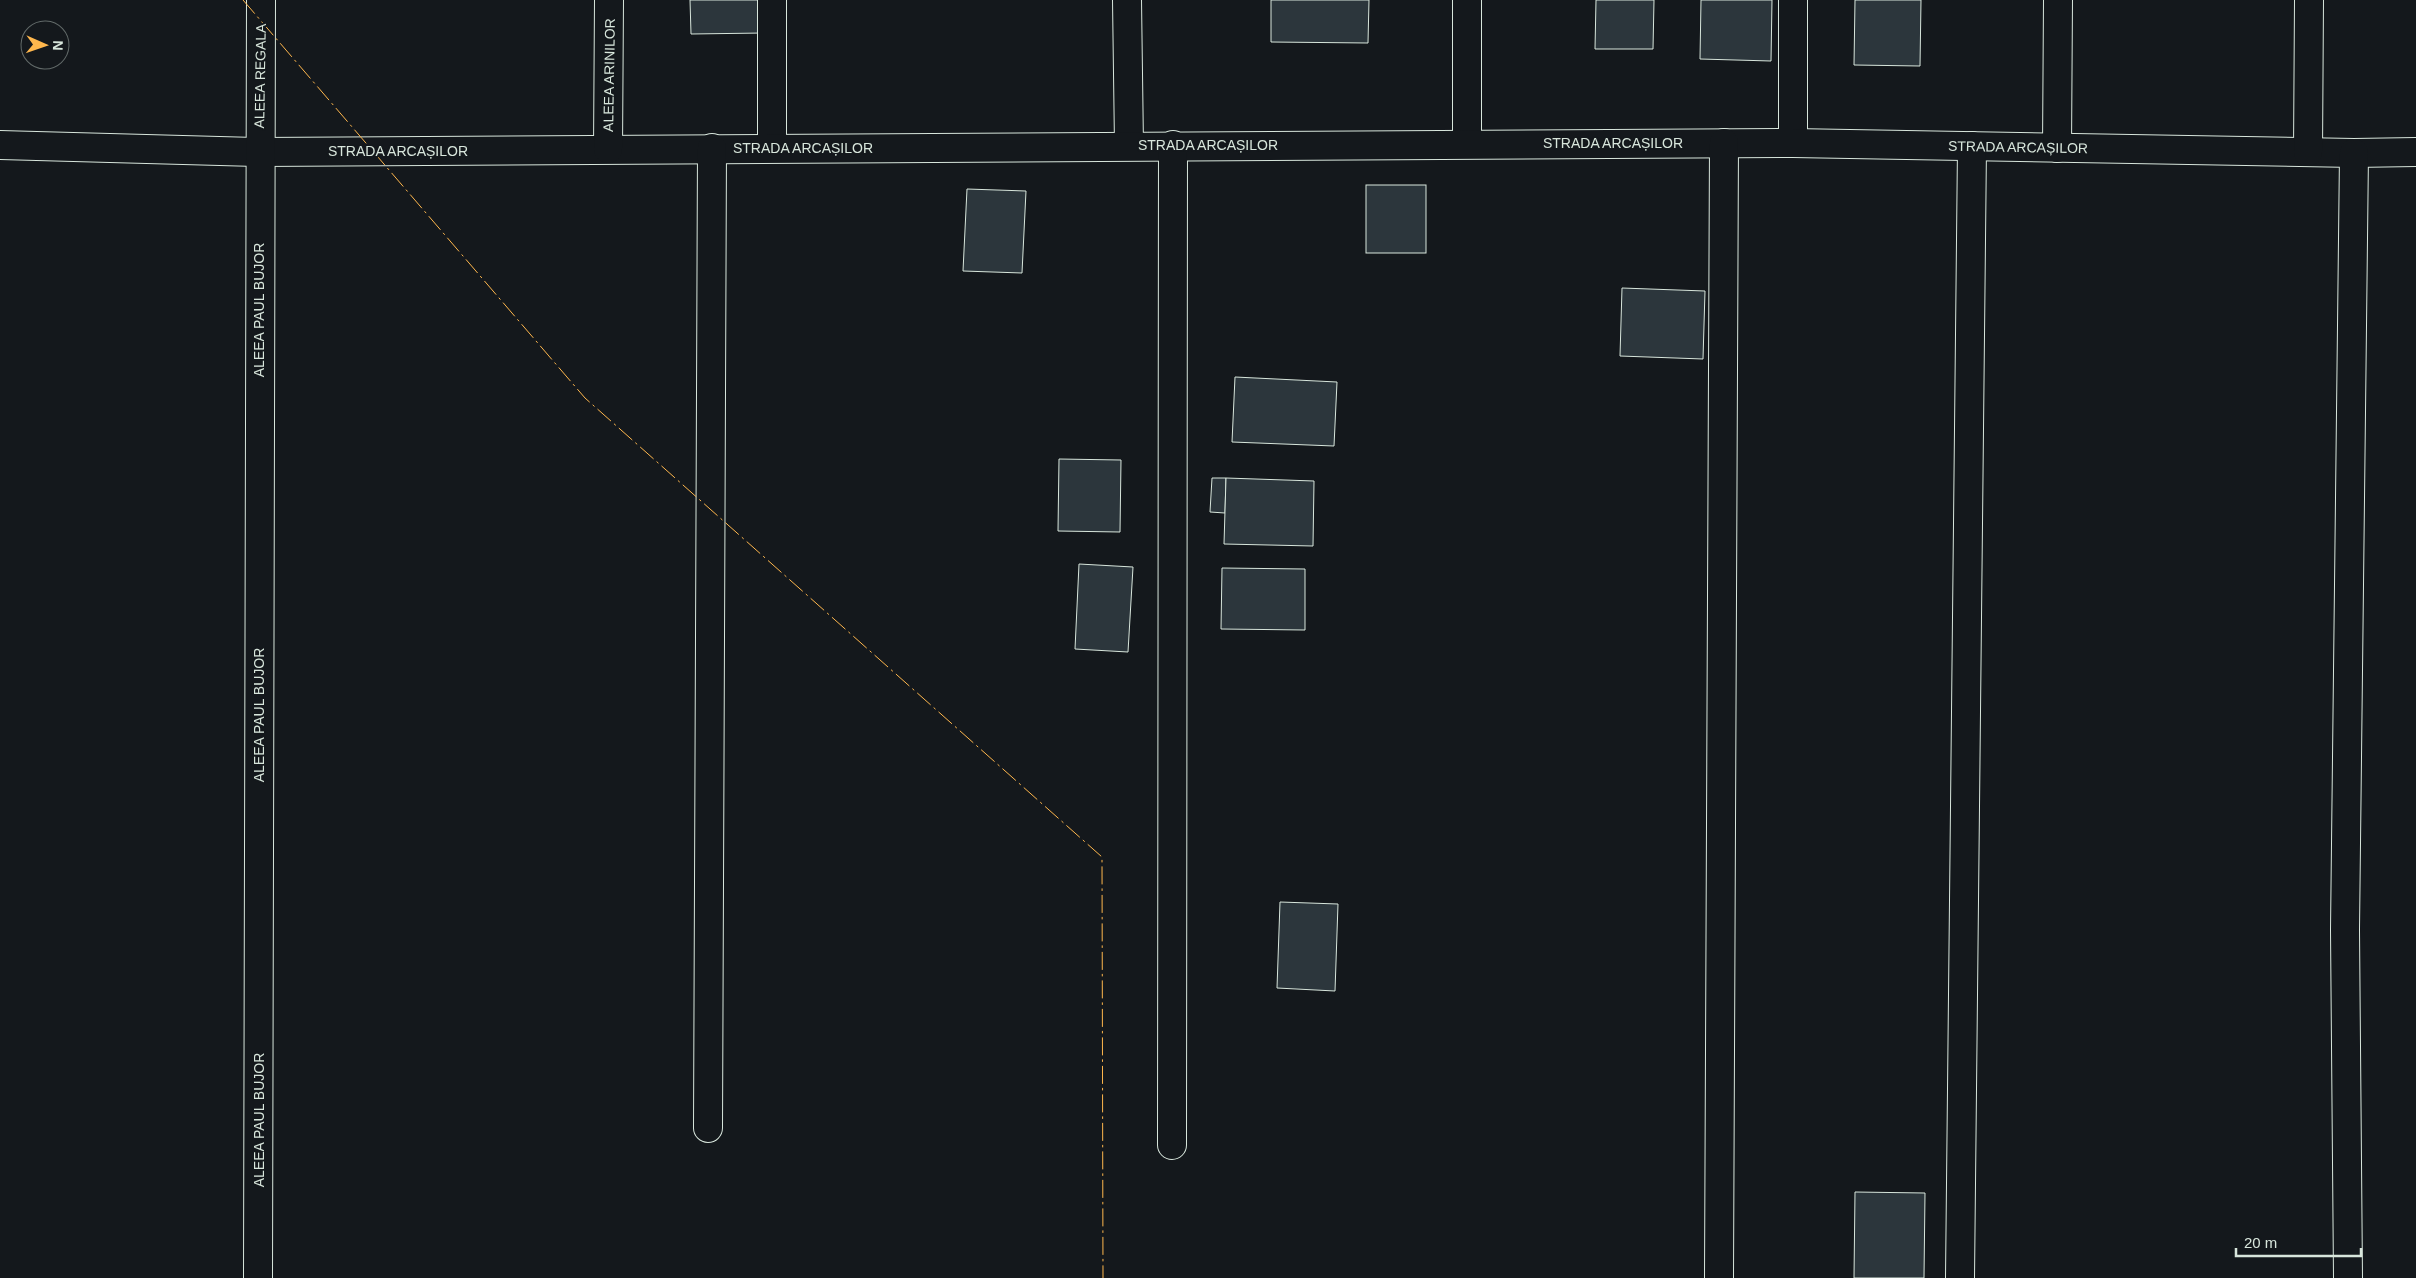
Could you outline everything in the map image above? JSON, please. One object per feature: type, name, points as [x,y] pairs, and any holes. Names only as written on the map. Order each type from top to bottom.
[{"type":"street","name":"ALEEA REGALA","points":[[259,152],[261,0]]},
{"type":"street","name":"ALEEA ARINILOR","points":[[608,149],[610,0]]},
{"type":"street","points":[[772,0],[772,148]]},
{"type":"street","points":[[1128,0],[1130,146]]},
{"type":"street","points":[[1467,0],[1467,144]]},
{"type":"street","points":[[1793,0],[1793,143]]},
{"type":"street","points":[[2057,148],[2058,0]]},
{"type":"street","points":[[2308,152],[2309,0]]},
{"type":"street","points":[[1719,1278],[1724,143]]},
{"type":"street","name":"STRADA ARCAȘILOR","points":[[0,146],[259,152],[1173,145],[1793,143],[2354,153],[2416,152]]},
{"type":"street","points":[[1172,1145],[1173,145]]},
{"type":"street","points":[[1960,1278],[1972,146]]},
{"type":"street","points":[[708,1128],[712,148]]},
{"type":"street","name":"ALEEA PAUL BUJOR","points":[[258,1278],[259,152]]},
{"type":"street","points":[[2348,1278],[2345,930],[2354,153]]},
{"type":"building","points":[[690,0],[763,0],[763,33],[691,34]]},
{"type":"building","points":[[1271,0],[1369,0],[1368,43],[1271,42]]},
{"type":"building","points":[[1596,0],[1654,0],[1653,49],[1595,49]]},
{"type":"building","points":[[1701,0],[1772,0],[1771,61],[1700,59]]},
{"type":"building","points":[[1855,0],[1921,0],[1920,66],[1854,65]]},
{"type":"building","points":[[1366,185],[1426,185],[1426,253],[1366,253]]},
{"type":"building","points":[[967,189],[1026,191],[1022,273],[963,271]]},
{"type":"building","points":[[1622,288],[1705,291],[1703,359],[1620,356]]},
{"type":"building","points":[[1235,377],[1337,382],[1334,446],[1232,442]]},
{"type":"building","points":[[1059,459],[1121,460],[1120,532],[1058,531]]},
{"type":"building","points":[[1212,478],[1226,478],[1225,513],[1210,512]]},
{"type":"building","points":[[1226,478],[1314,481],[1313,546],[1224,544]]},
{"type":"building","points":[[1079,564],[1133,567],[1128,652],[1075,649]]},
{"type":"building","points":[[1222,568],[1305,569],[1305,630],[1221,629]]},
{"type":"building","points":[[1280,902],[1338,904],[1335,991],[1277,988]]},
{"type":"building","points":[[1855,1192],[1925,1193],[1924,1278],[1854,1278]]},
{"type":"power","points":[[243,0],[585,398],[1102,857],[1103,1278]]}]
